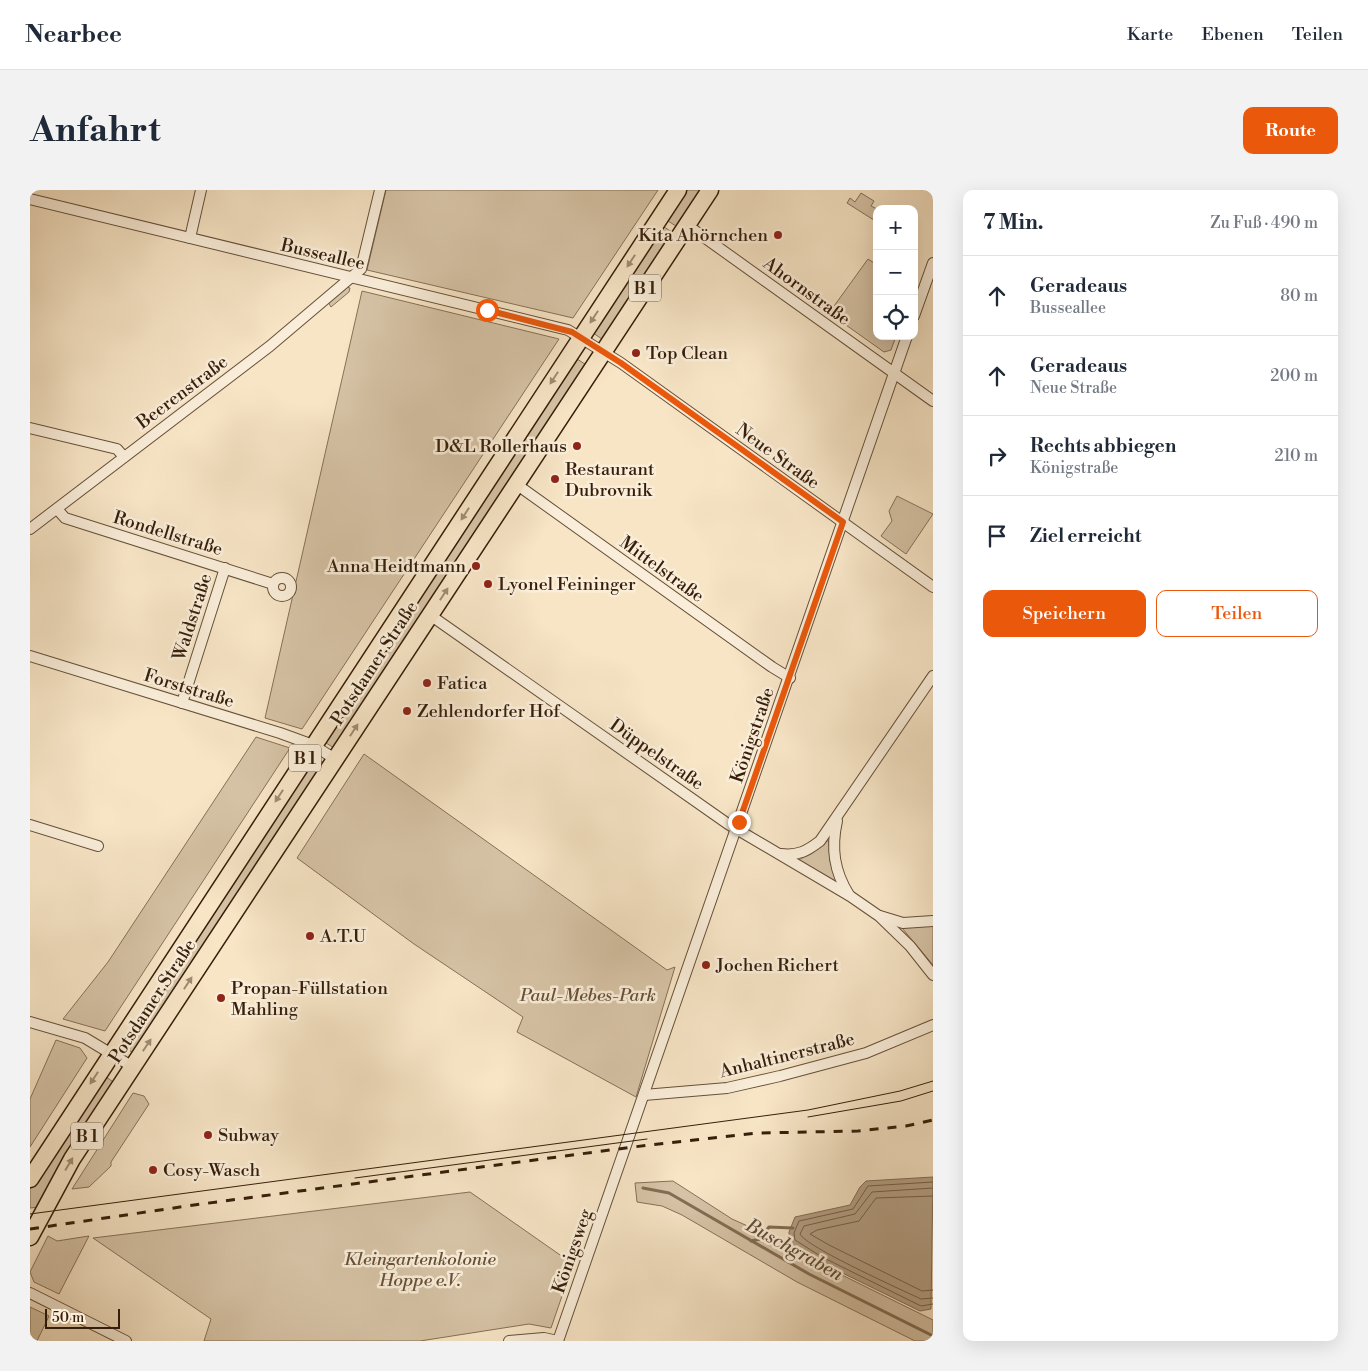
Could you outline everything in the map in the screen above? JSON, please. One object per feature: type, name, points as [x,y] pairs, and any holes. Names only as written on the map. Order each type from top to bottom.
[{"type":"main road","name":"Potsdamer Straße","points":[[30,1179],[111,1052],[678,190]]},
{"type":"main road","name":"Potsdamer Straße","points":[[30,1237],[72,1159],[710,190]]},
{"type":"street","points":[[190,238],[201,190]]},
{"type":"street","name":"Beerenstraße","points":[[30,529],[270,346],[350,277],[361,270],[380,190]]},
{"type":"street","name":"Busseallee","points":[[30,199],[568,330],[603,352]]},
{"type":"street","name":"Ahornstraße","points":[[687,225],[933,401]]},
{"type":"street","points":[[918,305],[933,263]]},
{"type":"street","name":"Königstraße","points":[[616,1173],[790,678],[906,340]]},
{"type":"street","name":"Neue Straße","points":[[603,352],[933,587]]},
{"type":"street","points":[[30,428],[117,449],[124,457]]},
{"type":"street","name":"Mittelstraße","points":[[516,484],[764,662],[790,678]]},
{"type":"street","name":"Rondellstraße","points":[[57,509],[65,518],[273,584]]},
{"type":"street","name":"Waldstraße","points":[[182,703],[225,568]]},
{"type":"street","name":"Düppelstraße","points":[[430,614],[737,829],[850,896],[879,916],[910,946],[933,975]]},
{"type":"street","name":"Forststraße","points":[[30,656],[313,745],[335,759]]},
{"type":"street","points":[[778,854],[795,856],[808,850],[820,840],[933,676]]},
{"type":"street","points":[[837,817],[834,832],[835,865],[840,881],[850,896]]},
{"type":"street","points":[[30,825],[98,846]]},
{"type":"street","points":[[879,916],[903,922],[933,921]]},
{"type":"street","points":[[30,1022],[85,1038],[111,1052],[132,1067]]},
{"type":"street","name":"Anhaltinerstraße","points":[[644,1095],[727,1088],[780,1076],[866,1053],[933,1025]]},
{"type":"street","name":"Königsweg","points":[[558,1341],[616,1173]]},
{"type":"street","points":[[30,1293],[126,1341]]},
{"type":"street","points":[[509,1341],[544,1338],[558,1341]]},
{"type":"green space","points":[[386,190],[658,190],[573,318],[367,270]]},
{"type":"green space","points":[[684,190],[704,190],[679,228],[665,219]]},
{"type":"green space","points":[[861,193],[874,201],[871,206],[873,207],[873,219],[847,203],[850,198],[855,202]]},
{"type":"green space","points":[[661,225],[675,234],[602,339],[593,333]]},
{"type":"green space","points":[[868,259],[873,262],[873,340],[895,340],[891,350],[884,352],[829,313]]},
{"type":"green space","points":[[346,287],[350,288],[349,292],[331,307],[328,302]]},
{"type":"green space","points":[[362,291],[559,339],[302,729],[265,718]]},
{"type":"green space","points":[[574,357],[588,366],[334,748],[323,741]]},
{"type":"green space","points":[[897,496],[933,514],[906,554],[881,536],[892,521],[889,511]]},
{"type":"green space","points":[[256,737],[290,748],[105,1031],[63,1019],[108,962]]},
{"type":"green space","name":"Paul-Mebes-Park","points":[[364,754],[667,970],[675,967],[636,1097],[517,1032],[523,1017],[414,944],[297,858]]},
{"type":"green space","points":[[313,756],[324,763],[133,1053],[123,1046]]},
{"type":"green space","points":[[829,841],[830,861],[837,882],[798,860],[811,854]]},
{"type":"green space","points":[[933,925],[933,965],[902,928]]},
{"type":"green space","points":[[56,1040],[80,1048],[87,1058],[30,1147],[30,1099]]},
{"type":"green space","points":[[102,1074],[116,1084],[40,1207],[30,1208],[30,1188],[33,1182]]},
{"type":"green space","points":[[133,1093],[144,1096],[149,1104],[111,1162],[111,1166],[89,1187],[72,1189]]},
{"type":"green space","points":[[673,1181],[732,1219],[752,1228],[767,1238],[933,1320],[933,1341],[915,1341],[797,1282],[682,1215],[662,1206],[637,1202],[635,1183]]},
{"type":"green space","name":"Kleingartenkolonie Hoppe e.V.","points":[[470,1192],[573,1264],[551,1328],[529,1324],[420,1341],[204,1341],[211,1319],[93,1238]]},
{"type":"green space","points":[[48,1236],[57,1241],[89,1236],[59,1294],[34,1282],[30,1272]]},
{"type":"green space","points":[[30,1307],[49,1316],[37,1341],[30,1341]]},
{"type":"water","points":[[933,1177],[931,1309],[920,1311],[820,1262],[789,1242],[789,1232],[795,1217],[850,1205],[860,1187],[866,1181]]},
{"type":"waterway","name":"Buschgraben","points":[[643,1188],[669,1193],[809,1274],[933,1336]]},
{"type":"waterway","points":[[751,1241],[760,1239],[769,1227],[793,1228]]},
{"type":"tram line","points":[[30,1214],[808,1110],[900,1091],[933,1081]]},
{"type":"tram line","points":[[808,1117],[901,1101],[933,1091]]},
{"type":"tram line","points":[[355,1178],[647,1139]]},
{"type":"railway","points":[[30,1229],[194,1205],[633,1147],[758,1133],[858,1131],[906,1126],[933,1120]]},
{"type":"place","name":"Kita Ahörnchen","points":[[778,235]]},
{"type":"place","name":"Top Clean","points":[[636,353]]},
{"type":"place","name":"D&L Rollerhaus","points":[[577,446]]},
{"type":"place","name":"Restaurant Dubrovnik","points":[[555,479]]},
{"type":"place","name":"Anna Heidtmann","points":[[476,566]]},
{"type":"place","name":"Lyonel Feininger","points":[[488,584]]},
{"type":"place","name":"Fatica","points":[[427,683]]},
{"type":"place","name":"Zehlendorfer Hof","points":[[407,711]]},
{"type":"place","name":"A.T.U","points":[[310,936]]},
{"type":"place","name":"Jochen Richert","points":[[706,965]]},
{"type":"place","name":"Propan-Füllstation Mahling","points":[[221,998]]},
{"type":"place","name":"Subway","points":[[208,1135]]},
{"type":"place","name":"Cosy-Wasch","points":[[153,1170]]},
{"type":"route","points":[[487,310],[572,332],[621,363],[843,522],[739,822]]}]
